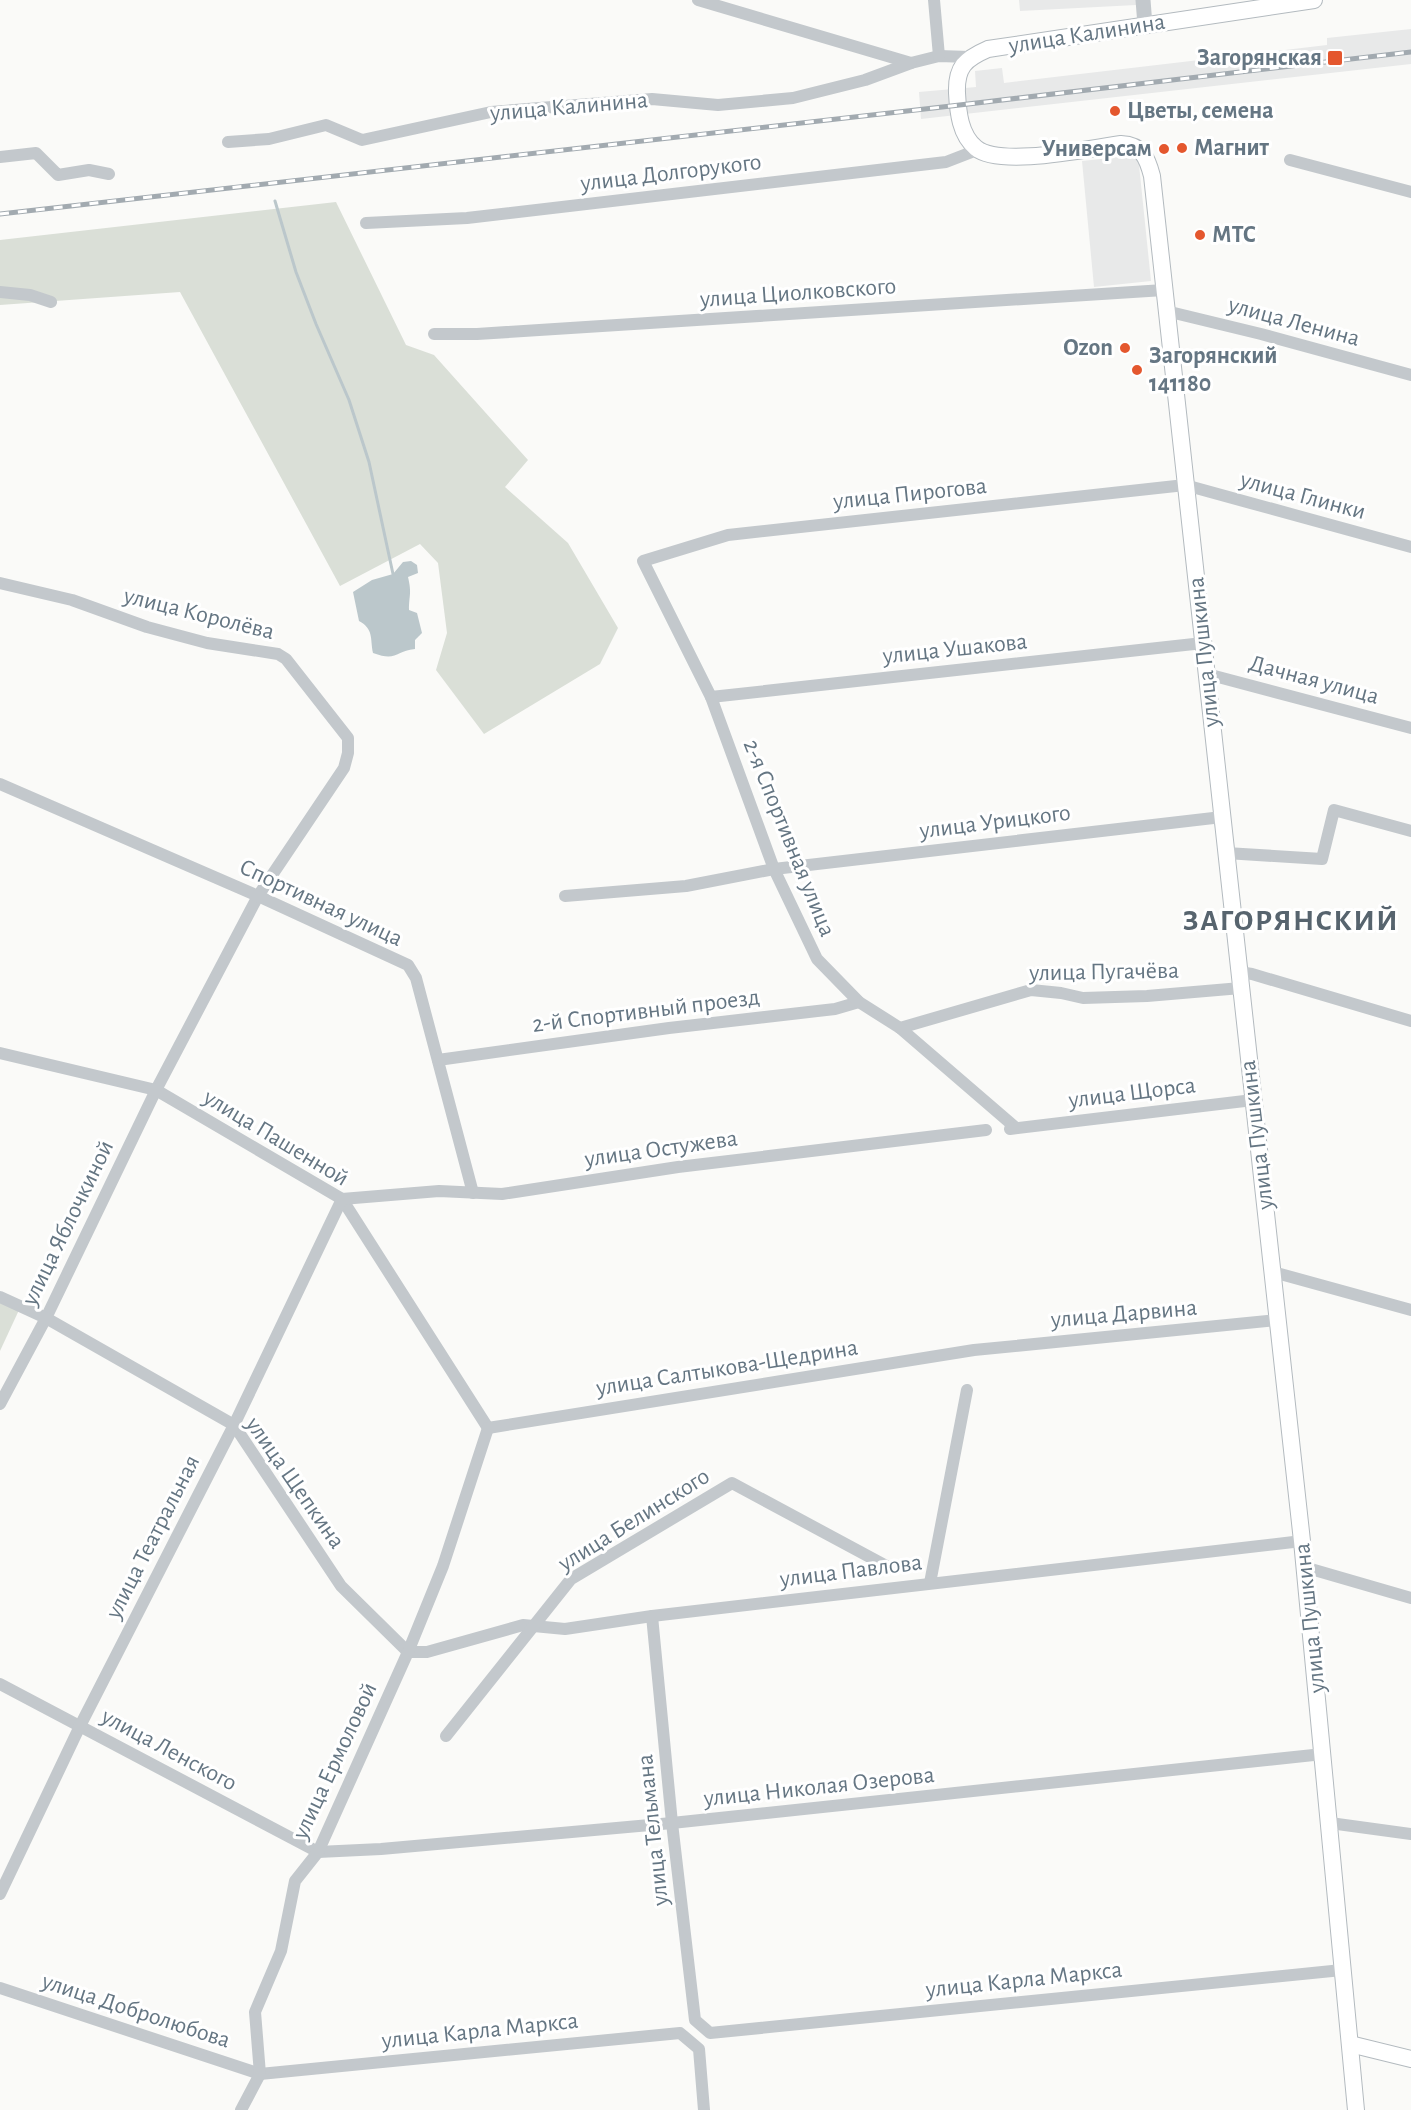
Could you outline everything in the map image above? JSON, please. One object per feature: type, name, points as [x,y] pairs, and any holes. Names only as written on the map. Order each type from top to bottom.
[{"type":"main road","name":"улица Калинина","points":[[969,57],[988,49],[1273,3],[1314,0]]},
{"type":"main road","points":[[969,57],[960,69],[957,99],[961,127],[977,150]]},
{"type":"main road","name":"улица Пушкина","points":[[977,150],[996,156],[1016,157],[1130,144],[1139,147],[1148,161],[1152,176],[1302,1541],[1356,2110]]},
{"type":"main road","points":[[1350,2044],[1411,2059]]},
{"type":"street","points":[[698,0],[717,2],[911,63]]},
{"type":"street","points":[[934,0],[939,56]]},
{"type":"street","points":[[1143,0],[1145,25]]},
{"type":"street","name":"улица Калинина","points":[[228,142],[269,139],[326,125],[362,140],[491,112],[652,99],[718,105],[793,99],[865,80],[911,63],[939,56],[969,57]]},
{"type":"street","name":"улица Долгорукого","points":[[366,223],[467,218],[946,162],[977,150]]},
{"type":"street","points":[[0,157],[36,153],[58,175],[89,170],[109,174]]},
{"type":"street","points":[[1290,160],[1411,192]]},
{"type":"street","name":"улица Циолковского","points":[[434,334],[477,334],[1164,290]]},
{"type":"street","points":[[0,292],[30,295],[51,302]]},
{"type":"street","name":"улица Ленина","points":[[1166,311],[1411,375]]},
{"type":"street","name":"улица Глинки","points":[[1185,485],[1411,547]]},
{"type":"street","name":"улица Пирогова","points":[[643,561],[728,535],[1185,485]]},
{"type":"street","name":"2-я Спортивная улица","points":[[643,561],[711,697],[774,869],[817,959],[859,1002],[900,1028],[1010,1129]]},
{"type":"street","name":"улица Королёва","points":[[0,583],[72,600],[167,632],[227,647],[278,654],[286,659],[348,738],[348,753],[344,768],[333,788],[258,896],[156,1090]]},
{"type":"street","name":"улица Ушакова","points":[[711,697],[1203,643]]},
{"type":"street","name":"Дачная улица","points":[[1207,675],[1411,728]]},
{"type":"street","name":"Спортивная улица","points":[[0,784],[258,896],[408,965],[416,978],[473,1193]]},
{"type":"street","points":[[1226,853],[1322,859],[1334,810],[1411,831]]},
{"type":"street","name":"улица Урицкого","points":[[565,896],[686,886],[774,869],[1222,817]]},
{"type":"street","name":"улица Пугачёва","points":[[900,1028],[1031,990],[1083,998],[1147,996],[1240,980],[1252,974],[1411,1021]]},
{"type":"street","name":"2-й Спортивный проезд","points":[[438,1060],[669,1028],[835,1009],[859,1002]]},
{"type":"street","name":"улица Пашенной","points":[[0,1053],[156,1090],[342,1199],[488,1428]]},
{"type":"street","name":"улица Яблочкиной","points":[[0,1404],[46,1318],[156,1090]]},
{"type":"street","name":"улица Щорса","points":[[1010,1129],[1253,1100]]},
{"type":"street","name":"улица Остужева","points":[[342,1199],[439,1191],[502,1194],[678,1167],[986,1130]]},
{"type":"street","name":"улица Театральная","points":[[0,1894],[80,1726],[234,1425],[342,1199]]},
{"type":"street","points":[[1273,1272],[1411,1310]]},
{"type":"street","name":"улица Щепкина","points":[[0,1297],[46,1318],[234,1425],[341,1586],[408,1652]]},
{"type":"street","name":"улица Дарвина","points":[[974,1350],[1278,1320]]},
{"type":"street","name":"улица Салтыкова-Щедрина","points":[[488,1428],[974,1350]]},
{"type":"street","points":[[930,1583],[967,1390]]},
{"type":"street","name":"улица Ермоловой","points":[[260,2074],[255,2012],[281,1951],[295,1881],[318,1852],[408,1652],[443,1566],[488,1428]]},
{"type":"street","name":"улица Белинского","points":[[446,1736],[571,1579],[732,1483],[892,1569]]},
{"type":"street","name":"улица Павлова","points":[[408,1652],[427,1652],[523,1625],[565,1629],[652,1616],[1302,1541]]},
{"type":"street","points":[[1304,1567],[1411,1598]]},
{"type":"street","name":"улица Тельмана","points":[[652,1616],[672,1823],[695,2020],[710,2032]]},
{"type":"street","name":"улица Ленского","points":[[0,1684],[318,1852]]},
{"type":"street","name":"улица Николая Озерова","points":[[318,1852],[381,1849],[672,1823],[1323,1754]]},
{"type":"street","points":[[1330,1823],[1411,1834]]},
{"type":"street","name":"улица Карла Маркса","points":[[710,2032],[1342,1970]]},
{"type":"street","name":"улица Добролюбова","points":[[0,1988],[260,2074]]},
{"type":"street","name":"улица Карла Маркса","points":[[260,2074],[680,2033],[699,2049],[704,2110]]},
{"type":"street","points":[[241,2110],[260,2074]]},
{"type":"shaded area","points":[[1019,0],[1136,0],[1136,5],[1020,11]]},
{"type":"shaded area","points":[[1411,29],[1411,64],[921,119],[919,92],[976,87],[975,71],[1002,68],[1004,83],[1327,45],[1327,38]]},
{"type":"shaded area","points":[[1138,155],[1151,281],[1094,287],[1082,161]]},
{"type":"shaded area","points":[[336,202],[406,345],[434,355],[528,460],[505,487],[568,543],[618,628],[600,664],[484,734],[436,670],[447,633],[438,563],[420,544],[340,586],[180,292],[0,305],[0,240]]},
{"type":"shaded area","points":[[411,561],[417,565],[418,573],[408,577],[409,610],[417,613],[422,633],[415,640],[415,649],[392,656],[373,653],[369,631],[359,621],[353,592],[372,580],[393,574],[403,562]]},
{"type":"shaded area","points":[[0,1301],[19,1310],[0,1351]]},
{"type":"waterway","points":[[275,201],[296,272],[349,400],[369,462],[393,574]]},
{"type":"railway","points":[[0,214],[1411,52]]},
{"type":"place","name":"Загорянская","points":[[1335,58]]},
{"type":"place","name":"Цветы, семена","points":[[1115,111]]},
{"type":"place","name":"Магнит","points":[[1182,148]]},
{"type":"place","name":"Универсам","points":[[1164,149]]},
{"type":"place","name":"МТС","points":[[1200,235]]},
{"type":"place","name":"Ozon","points":[[1125,348]]},
{"type":"place","name":"Загорянский 141180","points":[[1137,370]]},
{"type":"district","name":"ЗАГОРЯНСКИЙ","points":[[1291,921]]}]
